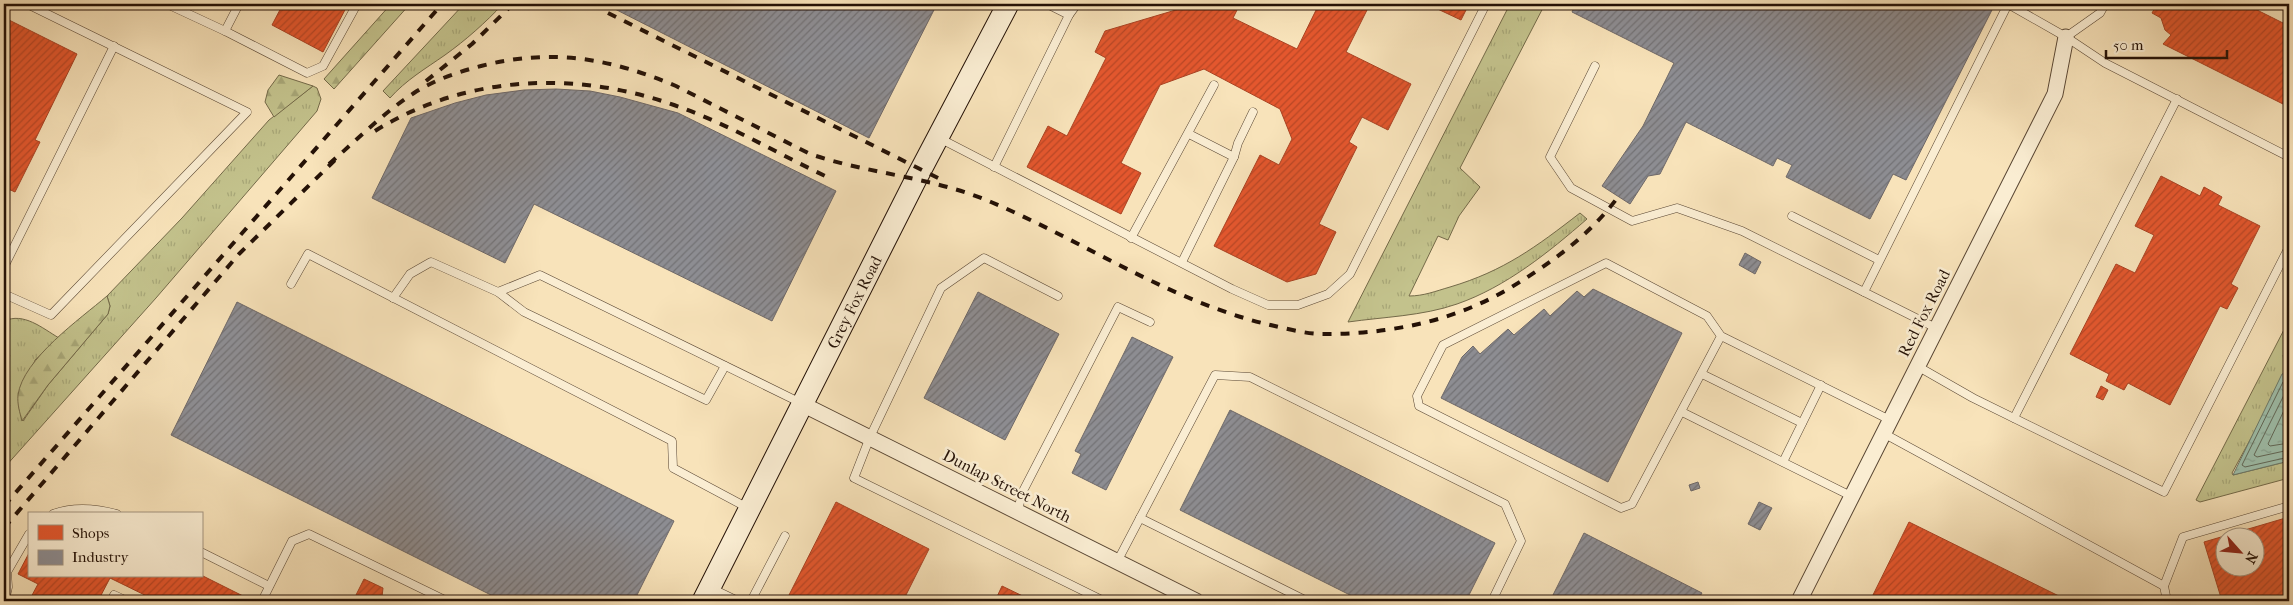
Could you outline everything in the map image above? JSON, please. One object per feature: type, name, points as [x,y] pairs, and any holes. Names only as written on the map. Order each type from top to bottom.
[{"type":"street","name":"Grey Fox Road","points":[[706,594],[938,137],[1008,4]]},
{"type":"street","name":"Red Fox Road","points":[[1802,600],[1936,328],[2055,94],[2066,37]]},
{"type":"street","name":"Dunlap Street North","points":[[802,404],[1196,601]]},
{"type":"lane","points":[[4,294],[51,315],[246,112],[27,4]]},
{"type":"lane","points":[[167,4],[225,31],[307,74],[323,66],[357,4]]},
{"type":"lane","points":[[225,31],[239,4]]},
{"type":"lane","points":[[1047,4],[1069,15]]},
{"type":"lane","points":[[994,167],[1069,15],[1077,4]]},
{"type":"lane","points":[[938,137],[1232,289],[1268,305],[1298,305],[1328,294],[1350,274],[1486,4]]},
{"type":"lane","points":[[1864,292],[2008,4],[2066,37],[2105,63],[2289,157]]},
{"type":"lane","points":[[2066,37],[2100,13],[2105,4]]},
{"type":"lane","points":[[4,267],[114,46]]},
{"type":"lane","points":[[1595,66],[1550,156],[1571,188],[1632,221],[1678,208],[1742,230],[1936,328]]},
{"type":"lane","points":[[1131,238],[1214,85]]},
{"type":"lane","points":[[2014,418],[2177,100]]},
{"type":"lane","points":[[1182,262],[1234,157],[1238,143],[1253,112]]},
{"type":"lane","points":[[1188,134],[1234,157]]},
{"type":"lane","points":[[1792,216],[1879,260]]},
{"type":"lane","points":[[1917,366],[2014,418],[2164,492],[2289,247]]},
{"type":"lane","points":[[291,284],[308,254],[672,441],[673,468],[750,508]]},
{"type":"lane","points":[[1058,296],[984,258],[941,288],[870,437],[854,478],[1104,601]]},
{"type":"lane","points":[[393,298],[410,274],[430,262],[498,292],[524,312],[706,400],[725,366]]},
{"type":"lane","points":[[1721,336],[1632,504],[1620,508],[1419,406],[1417,396],[1443,345],[1606,263],[1707,316],[1721,336],[1821,386],[1887,427],[2164,586]]},
{"type":"lane","points":[[498,292],[540,275],[802,404]]},
{"type":"lane","points":[[1018,511],[1022,493],[1118,306],[1150,322]]},
{"type":"lane","points":[[1702,374],[1802,423]]},
{"type":"lane","points":[[1117,562],[1215,375],[1250,378],[1505,504],[1520,541],[1492,601]]},
{"type":"lane","points":[[1783,462],[1821,386]]},
{"type":"lane","points":[[1682,412],[1852,496]]},
{"type":"lane","points":[[2167,601],[2164,586],[2183,537],[2289,506]]},
{"type":"lane","points":[[58,512],[68,508],[98,509],[109,512]]},
{"type":"lane","points":[[1140,518],[1307,601]]},
{"type":"lane","points":[[262,601],[292,541],[309,534],[447,601]]},
{"type":"lane","points":[[5,601],[8,587],[7,572],[28,536]]},
{"type":"lane","points":[[751,601],[785,536]]},
{"type":"lane","points":[[202,552],[269,586]]},
{"type":"lane","points":[[111,601],[114,594],[127,601]]},
{"type":"lane","points":[[706,594],[738,601]]},
{"type":"green space","points":[[391,4],[410,4],[334,89],[324,79]]},
{"type":"green space","points":[[464,4],[503,4],[468,37],[409,80],[390,98],[383,91]]},
{"type":"green space","points":[[1510,4],[1545,4],[1460,168],[1480,187],[1459,216],[1448,240],[1438,236],[1409,296],[1435,292],[1469,281],[1519,257],[1580,213],[1587,219],[1526,268],[1475,297],[1431,311],[1348,322]]},
{"type":"green space","points":[[279,75],[313,86],[274,117],[265,102],[268,90]]},
{"type":"green space","points":[[313,86],[317,88],[321,99],[317,111],[156,298],[4,468],[4,321],[19,318],[33,322],[59,338],[35,360],[19,408],[23,421],[48,385],[108,314],[110,306],[107,296],[182,218],[269,120]]},
{"type":"green space","points":[[107,296],[110,306],[108,314],[48,385],[22,421],[18,405],[18,395],[22,381],[30,368],[54,341]]},
{"type":"green space","points":[[2289,320],[2289,384],[2286,374],[2232,473],[2233,475],[2289,461],[2289,478],[2200,502],[2196,500]]},
{"type":"water","points":[[2286,373],[2289,384],[2289,461],[2233,475],[2282,374]]},
{"type":"building: Shops","points":[[283,4],[348,4],[323,52],[272,25]]},
{"type":"building: Shops","points":[[1196,4],[1234,4],[1239,6],[1233,18],[1297,49],[1319,4],[1370,4],[1346,52],[1411,84],[1388,130],[1362,117],[1349,142],[1357,147],[1319,224],[1336,232],[1316,274],[1287,282],[1214,246],[1260,155],[1279,165],[1292,139],[1280,109],[1204,69],[1160,85],[1121,163],[1141,173],[1121,214],[1027,167],[1048,126],[1067,136],[1106,58],[1095,52],[1105,31]]},
{"type":"building: Shops","points":[[1427,4],[1469,4],[1461,20]]},
{"type":"building: Shops","points":[[2157,4],[2253,4],[2251,7],[2289,26],[2289,107],[2163,44],[2171,35],[2165,30],[2161,18],[2152,13]]},
{"type":"building: Shops","points":[[5,18],[77,54],[35,140],[40,142],[15,192],[4,187]]},
{"type":"building: Shops","points":[[2161,176],[2200,196],[2204,187],[2222,197],[2218,205],[2260,226],[2231,284],[2238,288],[2227,309],[2220,306],[2170,405],[2128,383],[2124,390],[2106,381],[2109,374],[2070,354],[2116,264],[2135,273],[2154,235],[2135,226]]},
{"type":"building: Shops","points":[[4,187],[10,190],[4,203]]},
{"type":"building: Shops","points":[[2101,386],[2108,390],[2103,400],[2096,397]]},
{"type":"building: Shops","points":[[836,502],[929,549],[903,601],[786,601]]},
{"type":"building: Shops","points":[[2289,517],[2289,601],[2222,601],[2204,542],[2216,538],[2216,578],[2266,578],[2266,528],[2252,528]]},
{"type":"building: Shops","points":[[1909,522],[2069,601],[1870,601]]},
{"type":"building: Shops","points":[[28,555],[28,578],[110,578],[98,601],[29,601],[38,584],[18,574]]},
{"type":"building: Shops","points":[[202,576],[249,599],[248,601],[157,601],[110,578],[202,578]]},
{"type":"building: Shops","points":[[364,579],[383,588],[382,597],[399,599],[398,601],[353,601]]},
{"type":"building: Shops","points":[[1002,586],[1033,601],[995,601]]},
{"type":"building: Industry","points":[[605,4],[937,4],[869,138]]},
{"type":"building: Industry","points":[[1576,4],[1995,4],[1906,180],[1893,174],[1870,219],[1786,177],[1792,165],[1777,158],[1773,166],[1686,122],[1660,174],[1648,176],[1630,204],[1602,186],[1643,126],[1674,63],[1572,12]]},
{"type":"building: Industry","points":[[524,90],[590,91],[678,113],[836,191],[772,321],[534,204],[505,263],[372,198],[411,118],[486,95]]},
{"type":"building: Industry","points":[[1745,253],[1761,262],[1755,274],[1739,265]]},
{"type":"building: Industry","points":[[1593,289],[1682,333],[1608,482],[1441,398],[1462,357],[1473,346],[1480,354],[1508,329],[1514,335],[1544,309],[1550,316],[1577,291],[1584,297]]},
{"type":"building: Industry","points":[[978,292],[1059,334],[1005,440],[924,398]]},
{"type":"building: Industry","points":[[237,302],[674,521],[634,601],[503,601],[171,435]]},
{"type":"building: Industry","points":[[1132,337],[1173,357],[1106,490],[1072,473],[1081,454],[1075,451]]},
{"type":"building: Industry","points":[[1230,410],[1495,543],[1466,601],[1362,601],[1180,510]]},
{"type":"building: Industry","points":[[1698,482],[1700,488],[1691,491],[1689,485]]},
{"type":"building: Industry","points":[[1759,502],[1772,508],[1760,530],[1748,524]]},
{"type":"building: Industry","points":[[1584,533],[1702,593],[1697,601],[1555,601],[1551,599]]},
{"type":"railway","points":[[4,506],[442,4]]},
{"type":"railway","points":[[426,81],[472,44],[513,4]]},
{"type":"railway","points":[[608,13],[946,182]]},
{"type":"railway","points":[[329,164],[403,101],[422,88],[446,77],[481,66],[532,58],[556,57],[604,63],[652,76],[676,86],[810,154],[832,161],[924,181],[969,194],[1025,217],[1126,269],[1195,300],[1266,324],[1316,334],[1362,333],[1402,327],[1434,320],[1465,310],[1510,288],[1555,259],[1595,224],[1618,197]]},
{"type":"railway","points":[[375,131],[410,112],[446,98],[483,89],[521,84],[560,83],[598,86],[636,94],[693,112],[825,176]]},
{"type":"railway","points":[[4,528],[239,254],[335,160]]}]
